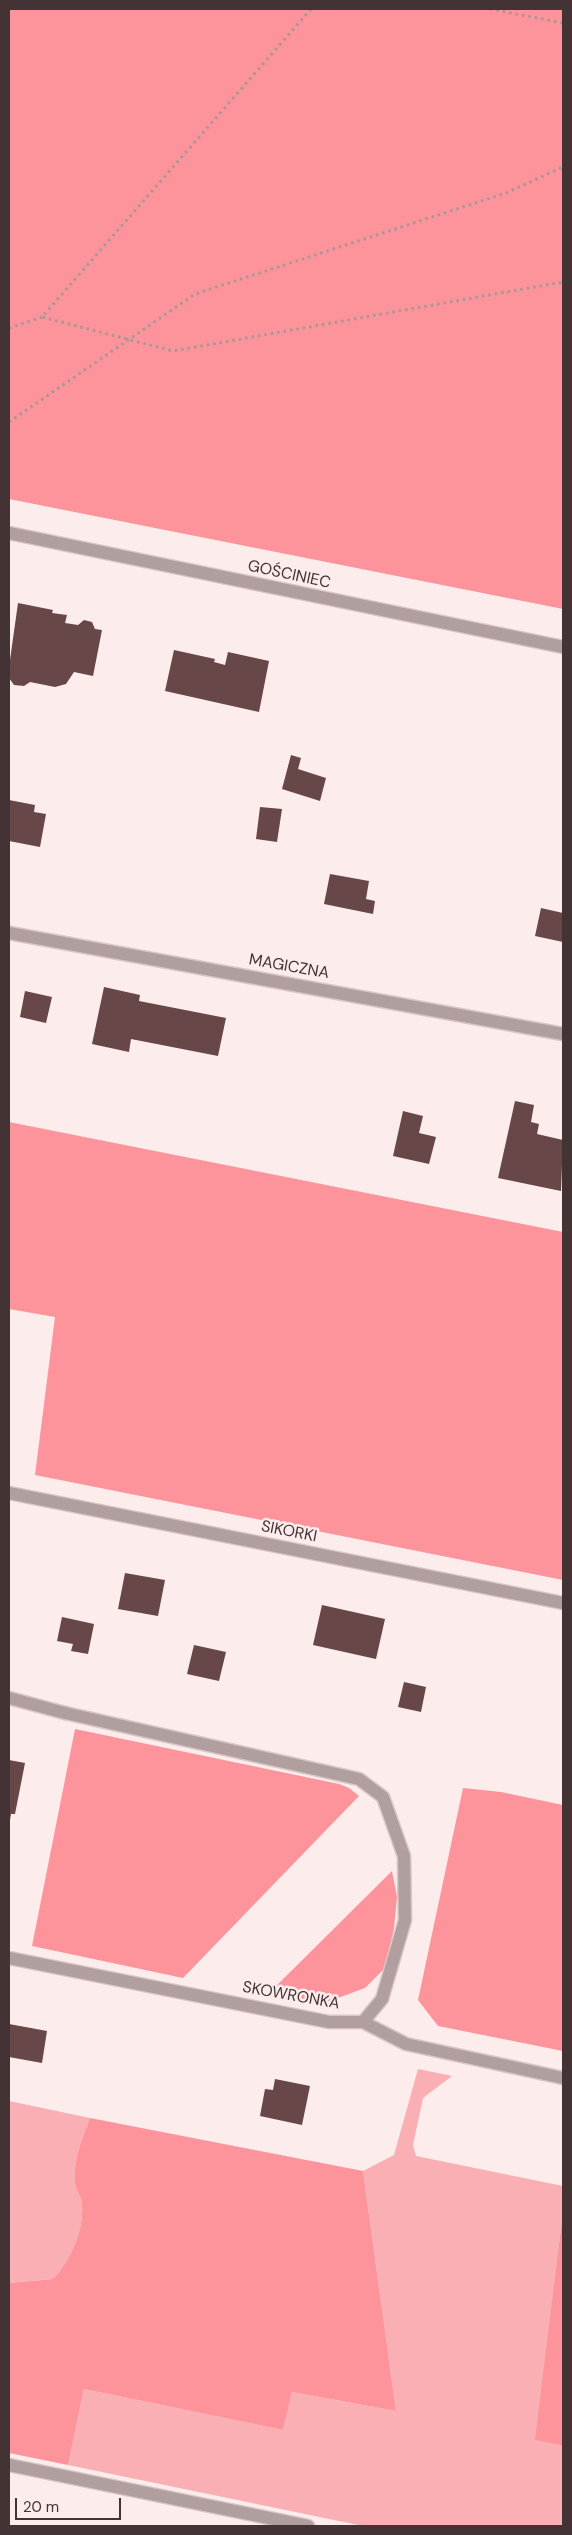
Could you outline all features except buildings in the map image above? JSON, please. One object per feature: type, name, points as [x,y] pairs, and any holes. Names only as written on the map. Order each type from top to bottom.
[{"type":"street","name":"GOŚCINIEC","points":[[9,534],[563,648]]},
{"type":"street","name":"MAGICZNA","points":[[9,933],[563,1034]]},
{"type":"street","name":"SIKORKI","points":[[9,1493],[563,1603]]},
{"type":"street","points":[[9,1698],[65,1713],[359,1779],[382,1796],[404,1856],[404,1920],[382,1999],[363,2022]]},
{"type":"street","name":"SKOWRONKA","points":[[9,1958],[329,2022],[363,2022],[406,2044],[563,2078]]},
{"type":"street","points":[[9,2465],[308,2526]]},
{"type":"path","points":[[9,328],[42,317],[311,9]]},
{"type":"path","points":[[490,9],[563,23]]},
{"type":"path","points":[[9,422],[194,294],[506,193],[563,167]]},
{"type":"path","points":[[42,317],[173,351],[563,282]]},
{"type":"shaded area","points":[[9,9],[563,9],[563,609],[9,499]]},
{"type":"shaded area","points":[[9,1122],[563,1232],[563,1580],[35,1475],[55,1317],[9,1309]]},
{"type":"shaded area","points":[[75,1729],[339,1784],[349,1788],[359,1796],[183,1978],[32,1946]]},
{"type":"shaded area","points":[[463,1788],[501,1792],[563,1805],[563,2051],[438,2026],[418,2000]]},
{"type":"shaded area","points":[[392,1871],[397,1897],[394,1928],[385,1968],[365,1988],[327,2002],[267,1995]]},
{"type":"shaded area","points":[[418,2069],[452,2076],[423,2098],[413,2145],[416,2156],[563,2186],[563,2211],[536,2440],[563,2446],[563,2526],[363,2526],[68,2465],[84,2389],[283,2430],[292,2392],[396,2411],[363,2171],[394,2155]]},
{"type":"shaded area","points":[[9,2101],[90,2118],[75,2166],[75,2185],[82,2204],[81,2225],[71,2254],[53,2279],[9,2283]]},
{"type":"shaded area","points":[[90,2118],[363,2171],[396,2411],[292,2392],[283,2430],[84,2389],[68,2465],[9,2453],[9,2283],[53,2279],[71,2254],[78,2235],[82,2214],[82,2201],[75,2185],[75,2166]]},
{"type":"shaded area","points":[[563,2211],[563,2446],[535,2440]]}]
